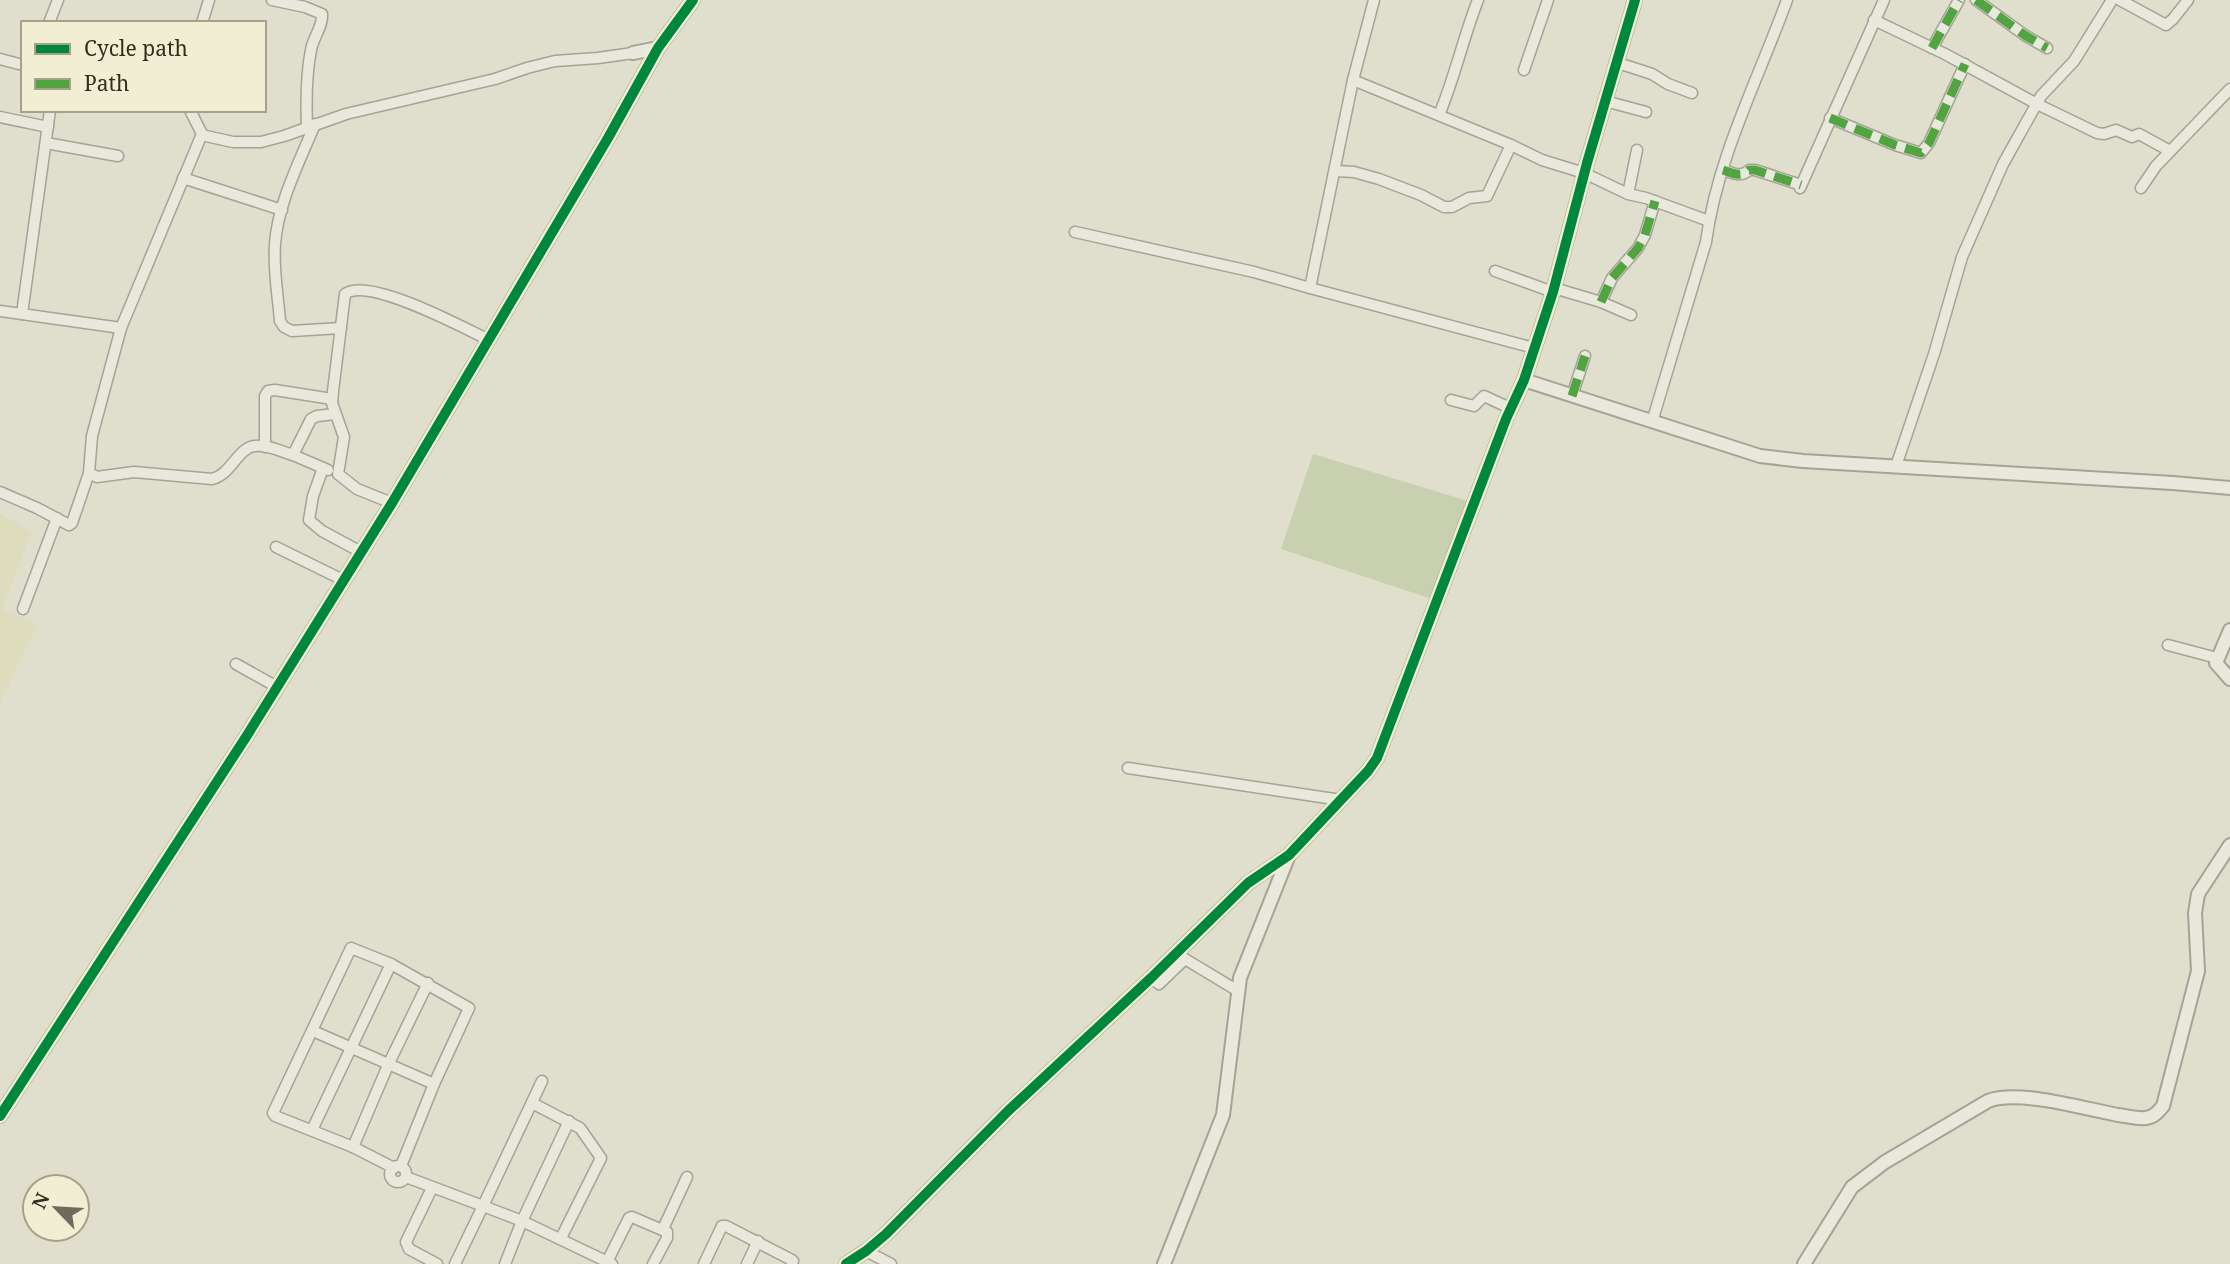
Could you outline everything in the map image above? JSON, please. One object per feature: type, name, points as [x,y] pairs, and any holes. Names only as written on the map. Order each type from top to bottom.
[{"type":"street","points":[[51,21],[58,0]]},
{"type":"street","points":[[203,21],[209,0]]},
{"type":"street","points":[[272,0],[322,14],[322,22],[311,50],[306,102],[311,126],[282,210],[275,245],[274,274],[282,325],[292,331],[341,328]]},
{"type":"street","points":[[0,1116],[277,687],[392,503],[602,148],[646,68],[693,0]]},
{"type":"street","points":[[1310,288],[1353,80],[1374,0]]},
{"type":"street","points":[[1438,115],[1454,77],[1466,31],[1478,0]]},
{"type":"street","points":[[1524,70],[1548,0]]},
{"type":"street","points":[[847,1264],[866,1251],[1008,1111],[1248,883],[1289,855],[1377,758],[1506,419],[1522,384],[1553,290],[1615,62],[1635,0]]},
{"type":"street","points":[[1652,422],[1706,242],[1709,221],[1734,134],[1787,0]]},
{"type":"street","points":[[1932,48],[1959,0]]},
{"type":"street","points":[[1976,0],[2047,48]]},
{"type":"street","points":[[1896,466],[1934,354],[1962,257],[2003,164],[2041,96],[2074,61],[2112,0]]},
{"type":"street","points":[[2120,0],[2166,25],[2188,0]]},
{"type":"street","points":[[1723,170],[1741,175],[1755,170],[1800,186],[1880,1]]},
{"type":"street","points":[[1874,20],[2100,135],[2116,130],[2130,137],[2139,134],[2170,151]]},
{"type":"street","points":[[191,112],[202,134],[248,143],[284,136],[346,114],[495,79],[555,61],[598,58],[658,48]]},
{"type":"street","points":[[633,53],[640,57],[646,68]]},
{"type":"street","points":[[0,60],[21,65]]},
{"type":"street","points":[[1615,62],[1652,74],[1668,84],[1692,93]]},
{"type":"street","points":[[1830,118],[1921,153],[1929,143],[1965,64]]},
{"type":"street","points":[[1353,80],[1542,160],[1584,173],[1628,194],[1656,201],[1709,221]]},
{"type":"street","points":[[2141,188],[2156,166],[2230,89]]},
{"type":"street","points":[[1605,101],[1646,112]]},
{"type":"street","points":[[22,314],[50,112]]},
{"type":"street","points":[[0,117],[48,127]]},
{"type":"street","points":[[0,492],[66,525],[72,523],[89,473],[92,436],[121,328],[202,134]]},
{"type":"street","points":[[46,143],[118,156]]},
{"type":"street","points":[[1336,171],[1354,172],[1379,179],[1421,195],[1440,207],[1449,207],[1469,198],[1487,196],[1511,145]]},
{"type":"street","points":[[1628,194],[1637,150]]},
{"type":"street","points":[[183,178],[282,210]]},
{"type":"street","points":[[1601,302],[1612,278],[1638,248],[1656,201]]},
{"type":"street","points":[[1075,232],[1254,272],[1534,348]]},
{"type":"street","points":[[1495,271],[1601,302],[1631,315]]},
{"type":"street","points":[[338,474],[344,437],[332,399],[344,296],[349,291],[381,294],[411,304],[489,340]]},
{"type":"street","points":[[0,311],[121,328]]},
{"type":"street","points":[[1572,396],[1585,356]]},
{"type":"street","points":[[1522,384],[1572,396],[1760,456],[2230,488]]},
{"type":"street","points":[[265,447],[265,396],[268,391],[332,399]]},
{"type":"street","points":[[1451,400],[1474,407],[1484,396],[1513,406]]},
{"type":"street","points":[[293,455],[311,419],[335,414]]},
{"type":"street","points":[[89,473],[97,477],[134,472],[212,480],[223,475],[250,447],[265,447],[293,455],[338,474],[357,489],[392,503]]},
{"type":"street","points":[[323,468],[313,496],[309,520],[322,531],[361,552]]},
{"type":"street","points":[[23,610],[57,519]]},
{"type":"street","points":[[276,547],[343,580]]},
{"type":"street","points":[[2230,631],[2217,657],[2217,666],[2230,679]]},
{"type":"street","points":[[2168,645],[2217,657]]},
{"type":"street","points":[[236,664],[277,687]]},
{"type":"street","points":[[1128,768],[1341,800]]},
{"type":"street","points":[[1804,1264],[1853,1187],[1885,1162],[1997,1097],[2033,1098],[2130,1117],[2147,1118],[2157,1114],[2163,1106],[2196,981],[2198,961],[2195,914],[2198,894],[2230,845]]},
{"type":"street","points":[[1164,1264],[1223,1115],[1238,991],[1244,964],[1289,855]]},
{"type":"street","points":[[397,1167],[470,1010],[428,983],[351,948],[273,1111],[275,1116],[397,1167],[406,1172],[406,1177],[561,1238],[608,1263],[629,1218],[635,1217],[667,1233],[653,1264]]},
{"type":"street","points":[[1150,978],[1159,984],[1185,959],[1238,991]]},
{"type":"street","points":[[312,1130],[391,964]]},
{"type":"street","points":[[353,1147],[389,1063],[428,983]]},
{"type":"street","points":[[313,1031],[434,1084]]},
{"type":"street","points":[[455,1264],[542,1081]]},
{"type":"street","points":[[533,1103],[580,1128],[601,1160],[561,1238]]},
{"type":"street","points":[[505,1264],[569,1121]]},
{"type":"street","points":[[663,1229],[687,1177]]},
{"type":"street","points":[[432,1188],[406,1242],[409,1249],[437,1264]]},
{"type":"street","points":[[704,1264],[722,1226],[758,1241],[793,1261],[792,1264]]},
{"type":"street","points":[[747,1264],[758,1241]]},
{"type":"street","points":[[866,1251],[891,1264]]},
{"type":"green space","points":[[1313,454],[1468,501],[1432,599],[1281,549]]},
{"type":"green space","points":[[0,514],[32,532],[2,609],[37,624],[0,703]]},
{"type":"marked path","points":[[1932,48],[1959,0]]},
{"type":"marked path","points":[[1976,0],[2047,48]]},
{"type":"marked path","points":[[1830,118],[1921,153],[1929,143],[1965,64]]},
{"type":"marked path","points":[[1723,170],[1740,174],[1755,170],[1801,185]]},
{"type":"marked path","points":[[1601,302],[1612,278],[1638,248],[1645,235],[1655,201]]},
{"type":"marked path","points":[[1572,396],[1585,356]]},
{"type":"cycle path","points":[[0,1116],[246,737],[392,503],[608,138],[658,48],[693,0]]},
{"type":"cycle path","points":[[846,1264],[886,1234],[1008,1111],[1248,883],[1289,855],[1377,758],[1506,419],[1524,380],[1553,292],[1587,163],[1635,0]]}]
